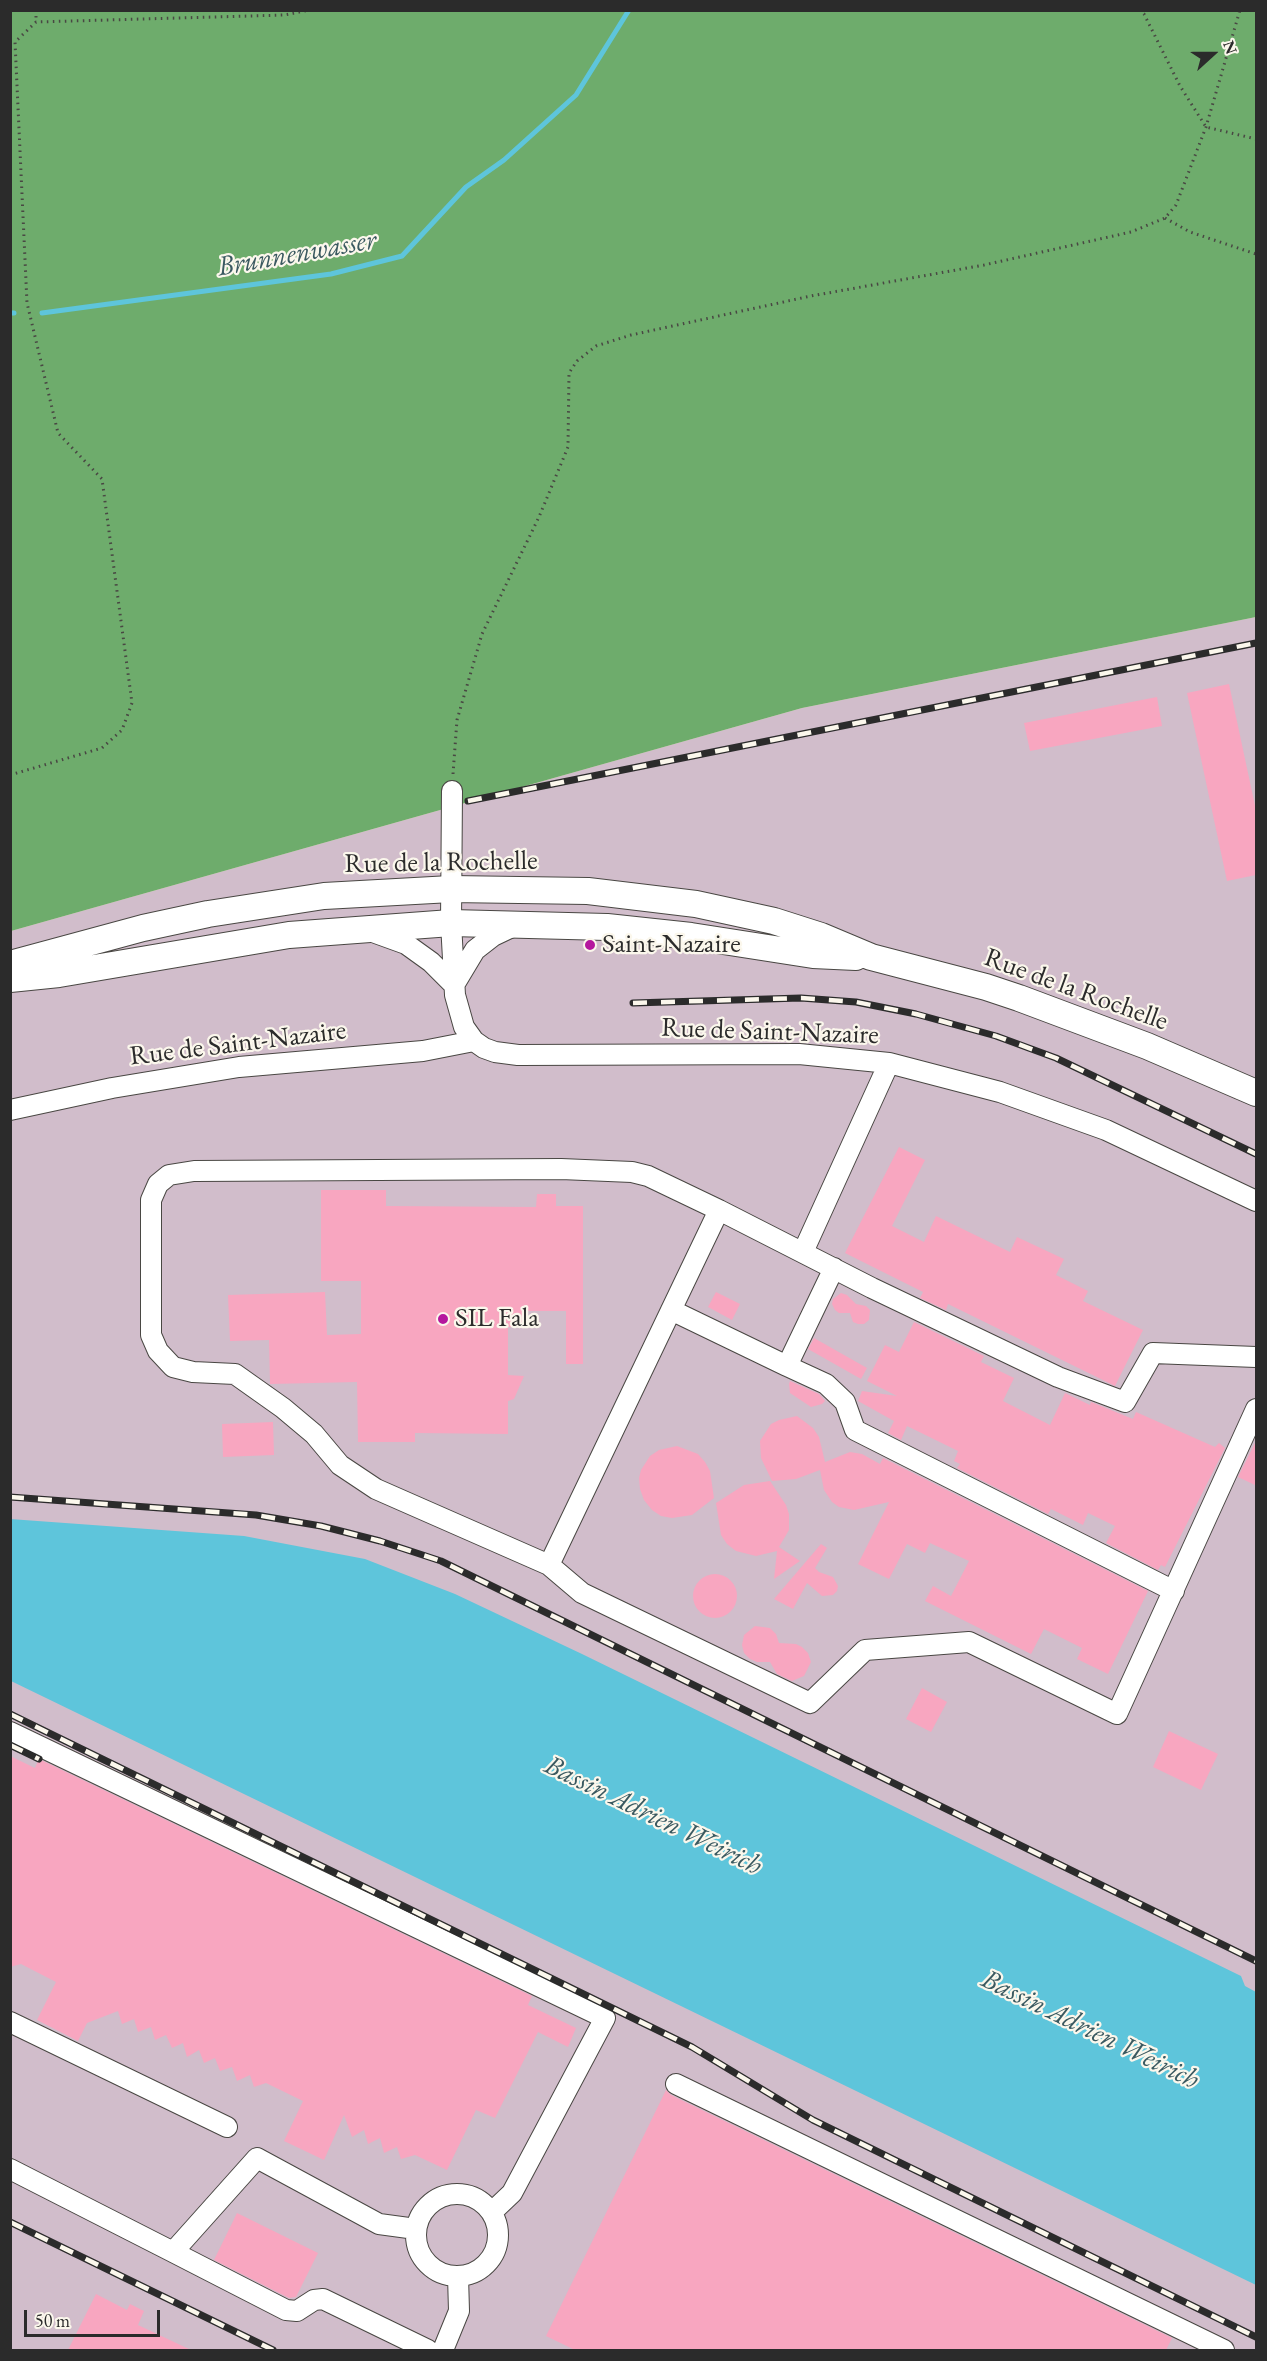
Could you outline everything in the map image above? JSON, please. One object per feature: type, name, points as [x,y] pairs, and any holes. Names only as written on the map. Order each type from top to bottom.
[{"type":"main road","name":"Rue de la Rochelle","points":[[10,964],[142,928],[261,904],[324,896],[452,889],[588,891],[696,904],[783,924],[821,936],[871,957],[1019,998],[1147,1046],[1257,1092]]},
{"type":"main road","name":"Rue de la Rochelle","points":[[10,980],[59,974],[289,935],[451,923],[607,927],[691,936],[813,956],[871,957]]},
{"type":"street","points":[[452,791],[451,923],[454,985],[458,1010],[464,1027],[474,1041]]},
{"type":"street","points":[[454,985],[475,950],[493,936],[518,924]]},
{"type":"street","points":[[364,929],[406,944],[431,962],[454,985]]},
{"type":"street","name":"Rue de Saint-Nazaire","points":[[10,1110],[112,1088],[239,1067],[423,1051],[474,1041],[495,1052],[518,1054],[799,1054],[889,1063],[1000,1092],[1106,1130],[1257,1201]]},
{"type":"street","points":[[803,1252],[889,1063]]},
{"type":"street","points":[[1257,1357],[1153,1353],[1125,1402],[1058,1377],[720,1210],[648,1176],[632,1172],[549,1169],[194,1171],[169,1175],[158,1184],[151,1200],[151,1335],[158,1351],[173,1367],[194,1372],[235,1374],[283,1408],[314,1434],[340,1465],[376,1489],[549,1565],[582,1593],[810,1703],[865,1650],[969,1642],[1116,1714],[1257,1409]]},
{"type":"street","points":[[549,1565],[720,1210]]},
{"type":"street","points":[[787,1366],[834,1268]]},
{"type":"street","points":[[671,1311],[826,1384],[845,1402],[855,1430],[1174,1591]]},
{"type":"street","points":[[10,1732],[605,2018],[512,2193],[492,2212]]},
{"type":"street","points":[[10,2022],[227,2127]]},
{"type":"street","points":[[676,2084],[1219,2349]]},
{"type":"street","points":[[173,2252],[257,2158],[379,2224],[416,2229]]},
{"type":"street","points":[[10,2169],[286,2310],[297,2311],[314,2300],[323,2299],[428,2350]]},
{"type":"street","points":[[455,2193],[470,2195],[482,2201],[492,2212],[499,2236],[494,2254],[482,2268],[471,2274],[458,2276],[444,2274],[427,2262],[416,2243],[416,2229],[420,2215],[429,2204],[441,2196],[455,2193]]},
{"type":"street","points":[[443,2350],[459,2311],[458,2276]]},
{"type":"path","points":[[36,10],[36,22]]},
{"type":"path","points":[[10,775],[102,748],[122,730],[132,703],[102,479],[58,433],[27,303],[15,42],[36,22],[285,15],[309,10]]},
{"type":"path","points":[[1139,10],[1144,14],[1180,86],[1206,127],[1257,139]]},
{"type":"path","points":[[452,791],[457,720],[482,634],[539,517],[568,447],[569,373],[577,361],[596,346],[642,332],[811,296],[984,265],[1131,232],[1165,218],[1176,205],[1206,127],[1240,10]]},
{"type":"path","points":[[1165,218],[1190,232],[1257,254]]},
{"type":"shaded area","points":[[1256,617],[1256,2350],[11,2350],[11,931],[802,708]]},
{"type":"green space","points":[[11,11],[1256,11],[1256,617],[802,708],[11,931]]},
{"type":"water","name":"Bassin Adrien Weirich","points":[[10,1519],[244,1536],[365,1559],[455,1594],[582,1654],[1241,1976],[1245,1986],[1256,1992],[1256,2285],[11,1681]]},
{"type":"building","points":[[1229,684],[1257,815],[1256,875],[1227,881],[1187,693]]},
{"type":"building","points":[[1157,697],[1162,726],[1030,751],[1024,723]]},
{"type":"building","points":[[899,1147],[925,1160],[892,1226],[924,1242],[936,1216],[1010,1252],[1017,1237],[1064,1259],[1056,1275],[1088,1291],[1083,1301],[1143,1330],[1115,1386],[948,1304],[946,1310],[920,1298],[923,1292],[845,1253]]},
{"type":"building","name":"SIL Fala","points":[[321,1190],[386,1190],[386,1206],[536,1207],[537,1194],[556,1194],[556,1206],[583,1206],[583,1364],[566,1364],[566,1311],[524,1311],[524,1327],[508,1327],[508,1375],[524,1376],[514,1399],[508,1401],[508,1434],[415,1433],[415,1442],[358,1442],[357,1382],[270,1384],[269,1340],[230,1341],[228,1295],[325,1292],[327,1335],[361,1334],[361,1281],[321,1281]]},
{"type":"building","points":[[716,1292],[740,1304],[732,1320],[708,1307]]},
{"type":"building","points":[[841,1293],[847,1295],[856,1304],[866,1306],[870,1310],[869,1320],[864,1324],[858,1324],[853,1322],[850,1313],[839,1313],[835,1310],[832,1304],[833,1299]]},
{"type":"building","points":[[914,1322],[984,1356],[981,1362],[1014,1378],[1003,1401],[1050,1425],[1065,1393],[1090,1405],[1091,1402],[1133,1419],[1136,1412],[1215,1447],[1219,1443],[1225,1448],[1165,1567],[1161,1565],[1158,1570],[1106,1543],[1115,1526],[1088,1513],[1083,1525],[1051,1509],[1048,1514],[957,1468],[960,1464],[954,1461],[958,1451],[907,1426],[901,1440],[888,1433],[894,1421],[858,1401],[862,1391],[897,1396],[867,1381],[885,1345],[899,1352]]},
{"type":"building","points":[[814,1338],[867,1368],[861,1379],[808,1349]]},
{"type":"building","points":[[790,1381],[819,1394],[825,1401],[811,1407],[790,1393]]},
{"type":"building","points":[[797,1416],[813,1428],[819,1437],[825,1462],[850,1452],[862,1454],[880,1464],[883,1458],[1148,1591],[1108,1674],[1077,1659],[1082,1648],[1044,1629],[1031,1654],[925,1601],[933,1586],[951,1596],[969,1561],[930,1543],[925,1553],[907,1544],[889,1579],[858,1564],[889,1502],[854,1510],[839,1507],[832,1502],[824,1490],[820,1470],[796,1479],[772,1481],[761,1458],[760,1441],[771,1424]]},
{"type":"building","points":[[273,1422],[274,1455],[223,1457],[222,1424]]},
{"type":"building","points":[[1257,1439],[1257,1486],[1238,1477]]},
{"type":"building","points":[[677,1446],[698,1454],[705,1462],[710,1471],[714,1498],[692,1515],[672,1518],[661,1516],[652,1510],[644,1500],[639,1478],[650,1456],[659,1450]]},
{"type":"building","points":[[770,1481],[786,1505],[789,1514],[789,1530],[779,1547],[800,1561],[774,1579],[777,1551],[756,1556],[736,1551],[727,1544],[721,1535],[716,1503],[744,1485]]},
{"type":"building","points":[[821,1544],[827,1548],[815,1568],[833,1577],[838,1586],[837,1591],[833,1595],[822,1596],[807,1583],[793,1609],[774,1599]]},
{"type":"building","points":[[715,1574],[730,1581],[737,1596],[730,1611],[715,1618],[700,1611],[693,1596],[700,1581]]},
{"type":"building","points":[[755,1626],[770,1628],[776,1634],[779,1643],[796,1644],[808,1653],[811,1662],[804,1676],[792,1681],[777,1674],[770,1662],[757,1662],[744,1653],[742,1645],[744,1635]]},
{"type":"building","points":[[922,1688],[947,1702],[931,1732],[906,1719]]},
{"type":"building","points":[[1169,1731],[1218,1754],[1201,1790],[1153,1767]]},
{"type":"building","points":[[10,1756],[35,1768],[39,1759],[532,1996],[528,2005],[576,2028],[568,2047],[538,2032],[495,2118],[476,2110],[447,2170],[415,2155],[401,2159],[397,2147],[384,2153],[380,2138],[368,2144],[364,2130],[352,2137],[344,2115],[324,2160],[284,2141],[303,2101],[266,2083],[254,2087],[250,2075],[237,2081],[232,2067],[220,2071],[215,2058],[204,2063],[199,2050],[187,2057],[183,2043],[172,2048],[166,2035],[155,2040],[151,2027],[138,2032],[134,2019],[122,2024],[118,2011],[87,2023],[78,2041],[37,2020],[56,1982],[21,1964],[10,1967]]},
{"type":"building","points":[[666,2090],[671,2095],[1172,2338],[1166,2350],[575,2350],[546,2336]]},
{"type":"building","points":[[237,2213],[318,2253],[296,2297],[289,2298],[214,2260]]},
{"type":"building","points":[[96,2294],[127,2310],[130,2304],[144,2311],[138,2325],[191,2350],[68,2350]]},
{"type":"waterway","name":"Brunnenwasser","points":[[42,313],[331,274],[402,256],[466,187],[504,160],[576,95],[629,10]]},
{"type":"railway","points":[[468,801],[1256,643]]},
{"type":"railway","points":[[633,1003],[801,998],[856,1002],[916,1014],[996,1036],[1056,1058],[1256,1154]]},
{"type":"railway","points":[[10,1497],[256,1515],[321,1526],[380,1541],[441,1561],[1256,1961]]},
{"type":"railway","points":[[10,1714],[692,2047],[813,2120],[1256,2337]]},
{"type":"railway","points":[[10,1745],[39,1759]]},
{"type":"railway","points":[[10,2222],[273,2350]]},
{"type":"place","name":"Saint-Nazaire","points":[[590,945]]},
{"type":"place","name":"SIL Fala","points":[[443,1319]]}]
